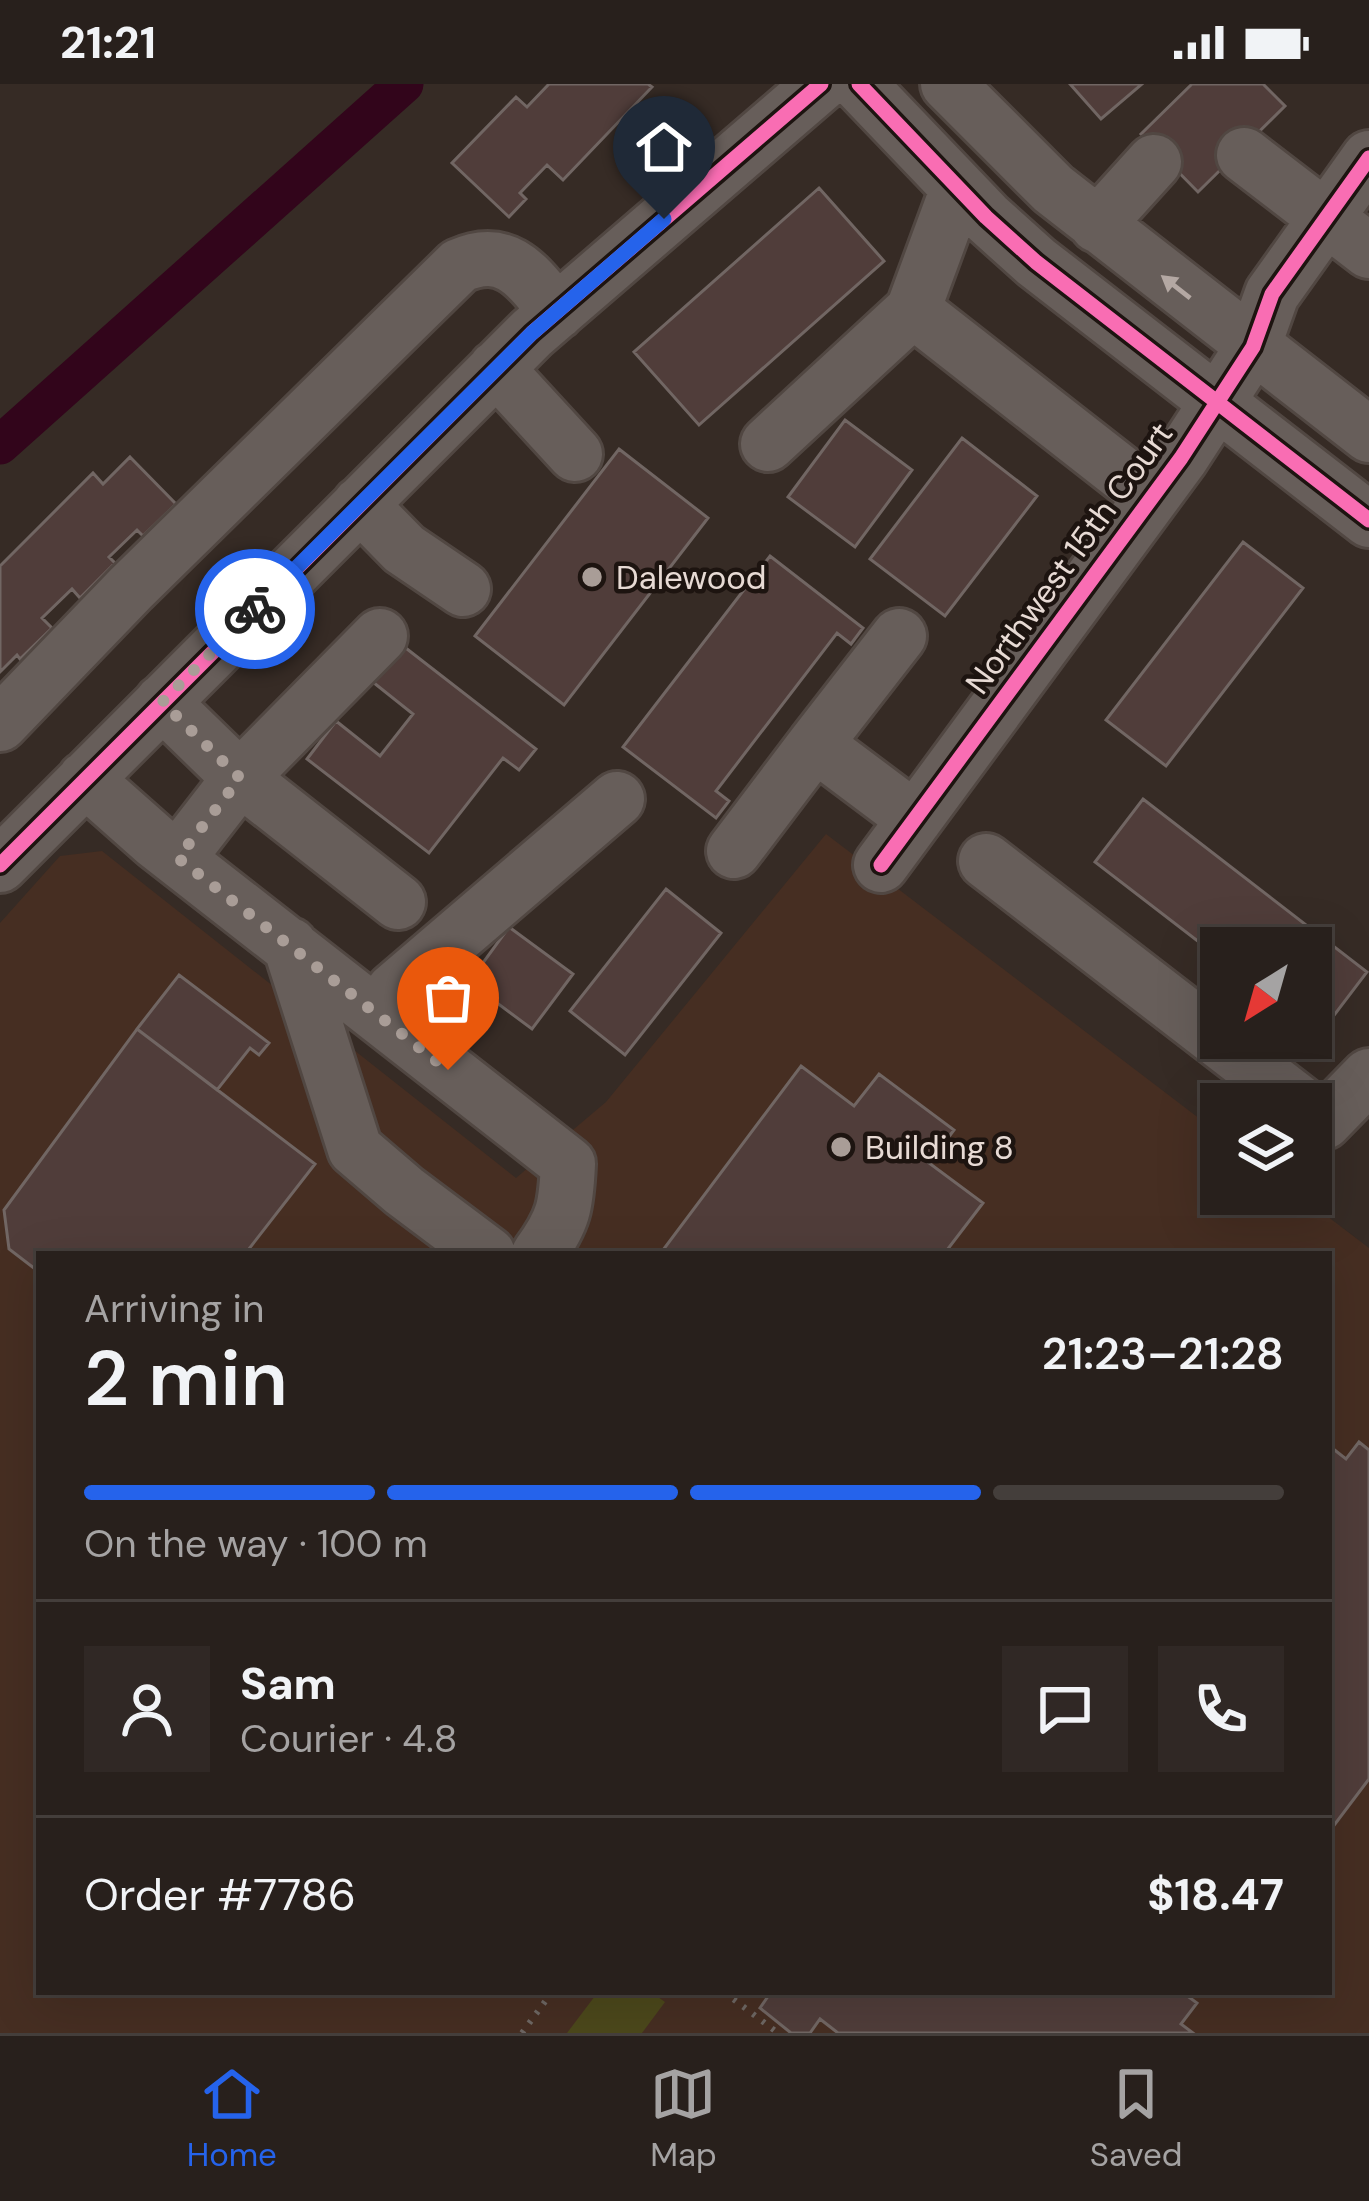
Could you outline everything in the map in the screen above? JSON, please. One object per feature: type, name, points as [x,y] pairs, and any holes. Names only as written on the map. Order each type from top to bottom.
[{"type":"street","points":[[0,865],[496,368],[821,84]]},
{"type":"street","points":[[860,84],[1036,262],[1369,520]]},
{"type":"street","points":[[948,84],[1052,189],[1369,435]]},
{"type":"street","points":[[1244,155],[1369,251]]},
{"type":"street","name":"Northwest 15th Court","points":[[881,865],[1217,403],[1253,347],[1272,294],[1369,158]]},
{"type":"street","points":[[1097,225],[1154,162]]},
{"type":"street","points":[[768,444],[913,310],[958,188]]},
{"type":"street","points":[[0,724],[131,588],[459,266],[489,257],[503,260],[532,282],[557,312]]},
{"type":"street","points":[[913,310],[1152,497]]},
{"type":"street","points":[[496,368],[575,454]]},
{"type":"street","points":[[360,504],[404,549],[463,590]]},
{"type":"street","points":[[178,858],[240,778],[380,636]]},
{"type":"street","points":[[734,851],[899,636]]},
{"type":"street","points":[[162,702],[240,778],[398,902]]},
{"type":"street","points":[[815,744],[915,818]]},
{"type":"street","points":[[85,779],[178,858],[568,1164],[566,1209],[541,1251]]},
{"type":"street","points":[[376,1013],[394,990],[617,800]]},
{"type":"street","points":[[986,861],[1273,1083]]},
{"type":"street","points":[[290,945],[355,1149],[484,1251]]},
{"type":"street","points":[[1332,1114],[1369,1076]]},
{"type":"path","points":[[521,2033],[550,1995]]},
{"type":"path","points":[[728,1995],[778,2033]]},
{"type":"shaded area","points":[[826,834],[1200,1119],[1200,1215],[1326,1215],[1369,1248],[1369,2033],[0,2033],[0,923],[60,856],[102,851],[516,1178],[606,1102]]},
{"type":"shaded area","points":[[596,1995],[655,1995],[665,2002],[642,2033],[567,2033]]},
{"type":"building","points":[[549,84],[652,87],[563,180],[547,165],[520,193],[526,199],[509,217],[452,163],[516,97],[527,107]]},
{"type":"building","points":[[1070,84],[1142,84],[1101,119]]},
{"type":"building","points":[[1192,84],[1263,84],[1285,106],[1198,192],[1141,134]]},
{"type":"building","points":[[819,188],[884,261],[699,425],[634,352]]},
{"type":"building","points":[[845,420],[912,470],[855,547],[788,497]]},
{"type":"building","points":[[962,438],[1037,496],[945,616],[870,559]]},
{"type":"building","name":"Dalewood","points":[[619,449],[708,518],[564,705],[475,636]]},
{"type":"building","points":[[130,457],[176,504],[143,536],[137,530],[109,557],[115,563],[80,598],[72,589],[42,618],[52,628],[0,672],[0,566],[93,473],[103,484]]},
{"type":"building","points":[[1243,542],[1303,588],[1166,766],[1106,720]]},
{"type":"building","points":[[770,556],[863,628],[851,644],[837,633],[716,791],[729,801],[716,818],[623,747]]},
{"type":"building","points":[[398,642],[536,749],[519,770],[503,758],[429,853],[307,759],[336,721],[380,756],[413,714],[369,679]]},
{"type":"building","points":[[1143,799],[1309,927],[1200,927],[1200,943],[1095,862]]},
{"type":"building","points":[[666,889],[721,933],[625,1055],[570,1011]]},
{"type":"building","points":[[509,927],[573,974],[532,1029],[469,982]]},
{"type":"building","points":[[1332,945],[1367,972],[1332,1018]]},
{"type":"building","points":[[179,975],[269,1043],[259,1055],[250,1048],[217,1090],[137,1029]]},
{"type":"building","points":[[137,1029],[315,1164],[247,1251],[36,1251],[36,1270],[9,1249],[4,1210]]},
{"type":"building","name":"Building 8","points":[[801,1066],[854,1106],[879,1074],[954,1130],[929,1163],[983,1203],[946,1251],[662,1251]]},
{"type":"building","points":[[1359,1442],[1369,1450],[1369,1779],[1332,1828],[1332,1448],[1346,1459]]},
{"type":"building","points":[[769,1995],[1186,1995],[1197,2003],[1181,2024],[1193,2033],[838,2033],[820,2019],[810,2033],[791,2033],[760,2008]]},
{"type":"waterway","points":[[0,445],[404,84]]},
{"type":"cycle path","points":[[0,865],[532,333],[821,84]]},
{"type":"cycle path","points":[[859,84],[986,217],[1036,262],[1369,520]]},
{"type":"cycle path","points":[[881,865],[1181,458],[1253,347],[1272,294],[1369,158]]},
{"type":"way so far","points":[[255,609],[162,702],[240,778],[178,858],[448,1070]]},
{"type":"place","name":"Dalewood","points":[[592,577]]},
{"type":"place","name":"Building 8","points":[[841,1147]]},
{"type":"route","points":[[255,609],[532,333],[664,219]]}]
